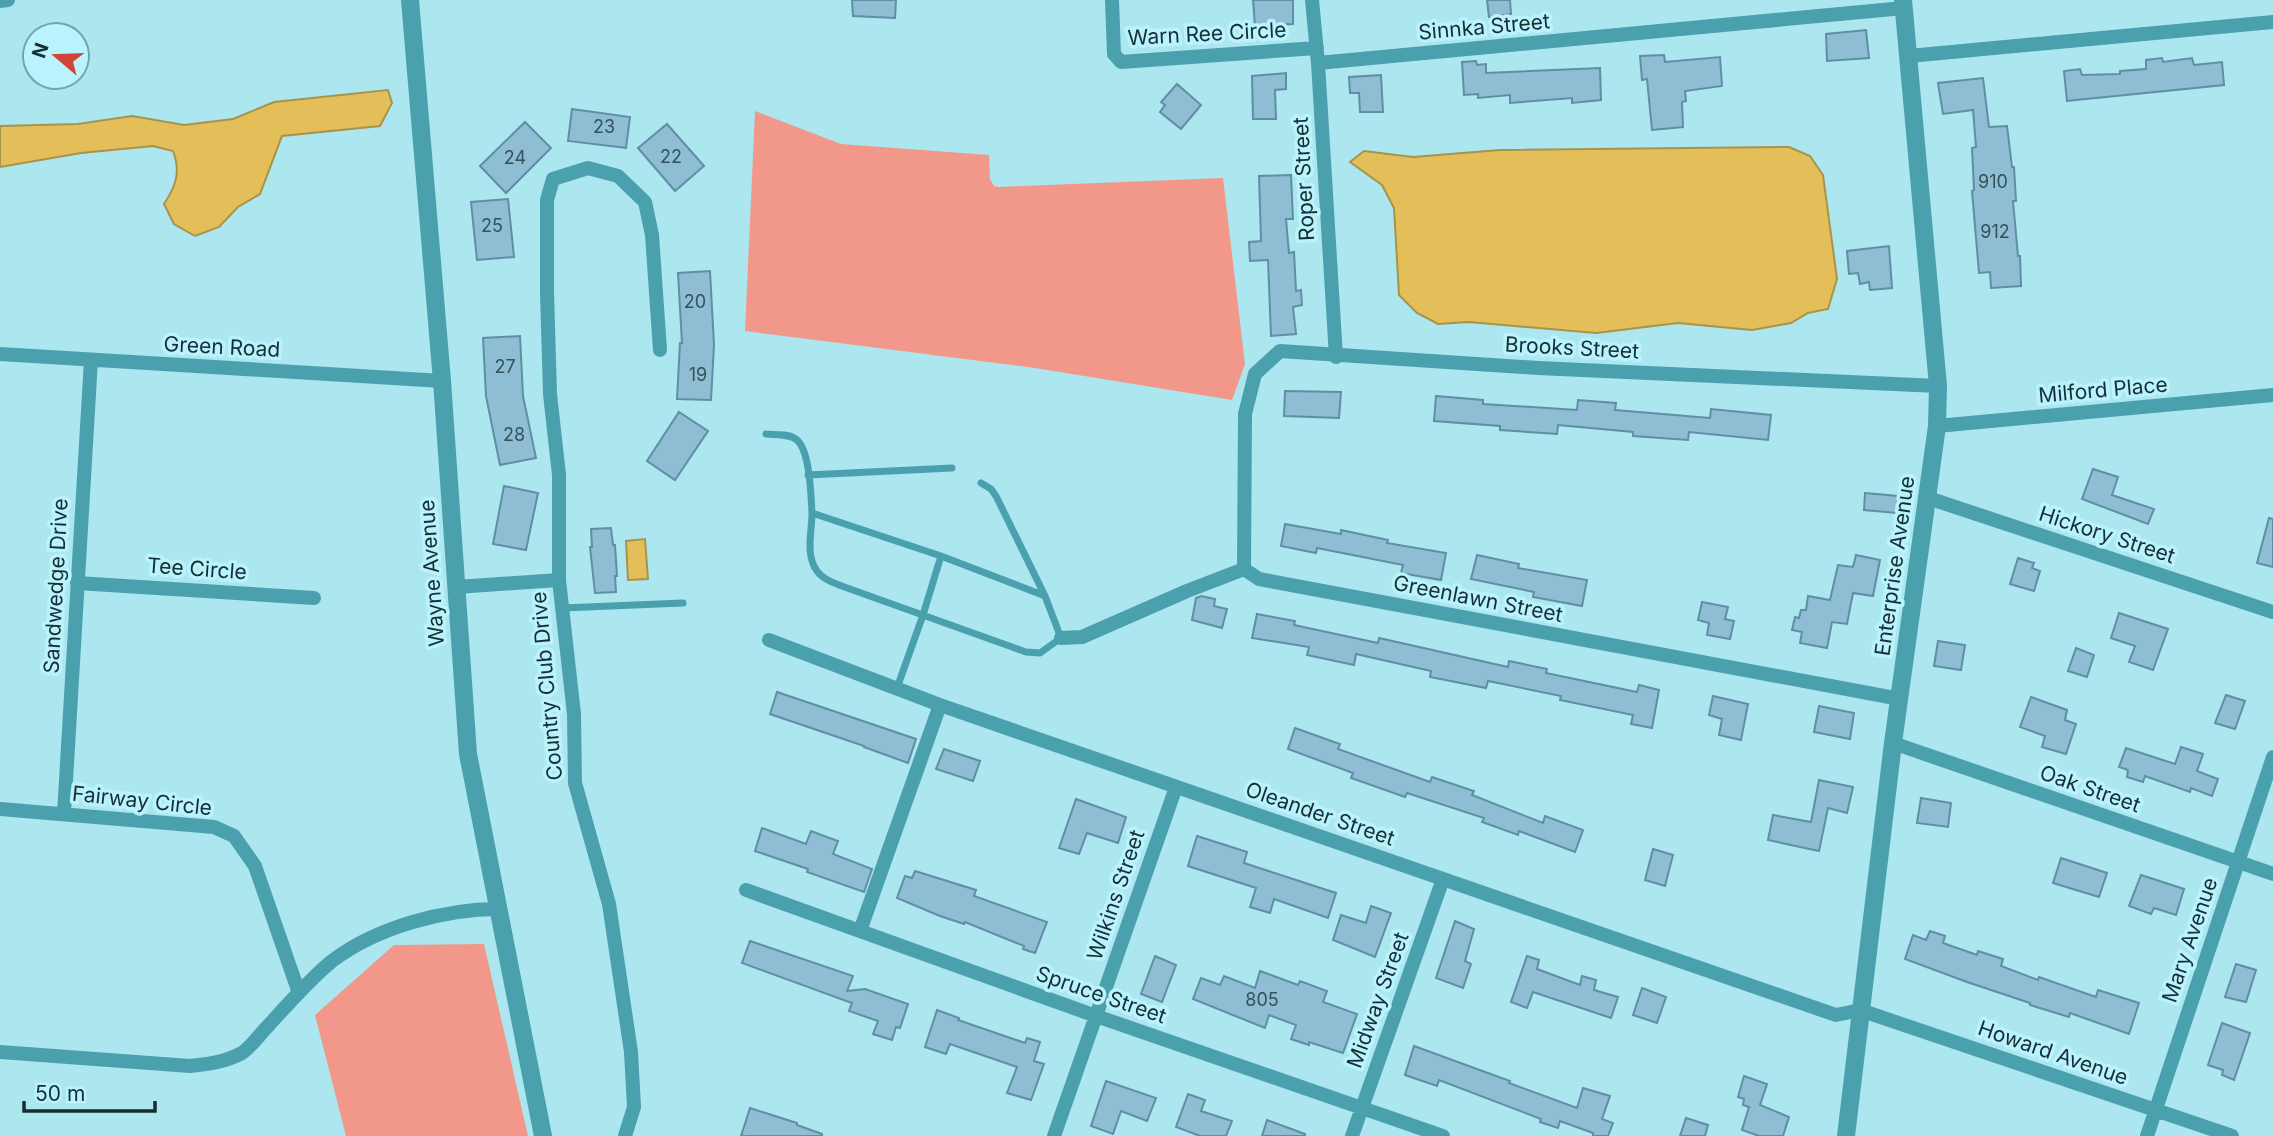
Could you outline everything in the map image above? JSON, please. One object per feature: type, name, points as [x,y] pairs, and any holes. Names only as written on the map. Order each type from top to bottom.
[{"type":"street","points":[[0,1],[8,0]]},
{"type":"street","name":"Wayne Avenue","points":[[410,0],[442,381],[468,754],[543,1136]]},
{"type":"street","name":"Warn Ree Circle","points":[[1112,0],[1114,54],[1121,62],[1317,56]]},
{"type":"street","name":"Roper Street","points":[[1312,0],[1336,357]]},
{"type":"street","name":"Sinnka Street","points":[[1317,56],[1903,4]]},
{"type":"street","name":"Enterprise Avenue","points":[[1846,1136],[1893,743],[1937,426],[1938,386],[1903,4]]},
{"type":"street","points":[[1909,56],[2273,22]]},
{"type":"street","points":[[559,580],[559,475],[550,394],[547,292],[547,200],[553,179],[588,168],[618,176],[645,202],[652,235],[660,350]]},
{"type":"street","name":"Brooks Street","points":[[1244,569],[1245,414],[1255,374],[1280,351],[1336,357],[1538,368],[1938,386]]},
{"type":"street","name":"Green Road","points":[[0,354],[442,381]]},
{"type":"street","name":"Sandwedge Drive","points":[[64,814],[91,360]]},
{"type":"street","name":"Milford Place","points":[[1937,426],[2273,395]]},
{"type":"street","name":"Hickory Street","points":[[1928,498],[2273,612]]},
{"type":"street","points":[[1061,638],[1082,637],[1244,569]]},
{"type":"street","name":"Greenlawn Street","points":[[1244,569],[1259,579],[1900,699]]},
{"type":"street","name":"Country Club Drive","points":[[456,587],[559,580],[574,714],[575,783],[609,904],[631,1052],[634,1107],[625,1136]]},
{"type":"street","name":"Tee Circle","points":[[77,583],[314,598]]},
{"type":"street","name":"Oleander Street","points":[[769,640],[940,705],[1836,1016],[1860,1010]]},
{"type":"street","points":[[860,932],[940,705]]},
{"type":"street","name":"Oak Street","points":[[1893,743],[2273,874]]},
{"type":"street","name":"Mary Avenue","points":[[2147,1136],[2273,757]]},
{"type":"street","name":"Wilkins Street","points":[[1054,1136],[1176,787]]},
{"type":"street","name":"Fairway Circle","points":[[0,809],[214,827],[234,836],[256,866],[299,993]]},
{"type":"street","name":"Midway Street","points":[[1352,1136],[1443,879]]},
{"type":"street","name":"Spruce Street","points":[[746,890],[1096,1017],[1443,1136]]},
{"type":"street","points":[[0,1052],[190,1066],[218,1063],[244,1051],[333,961],[381,932],[426,919],[481,909],[499,909]]},
{"type":"street","name":"Howard Avenue","points":[[1860,1010],[2232,1136]]},
{"type":"lane","points":[[765,434],[797,439],[806,453],[812,513],[810,550],[817,571],[830,581],[1026,652],[1040,653],[1061,638],[1045,596],[996,496],[991,489],[981,484]]},
{"type":"lane","points":[[808,475],[952,468]]},
{"type":"lane","points":[[812,513],[941,556],[1045,596]]},
{"type":"lane","points":[[897,689],[941,556]]},
{"type":"lane","points":[[562,608],[683,603]]},
{"type":"shaded area","points":[[388,90],[392,103],[380,126],[282,136],[260,194],[238,207],[219,227],[195,236],[174,224],[164,204],[176,179],[177,166],[173,151],[153,146],[81,153],[0,167],[0,126],[78,124],[132,116],[184,125],[233,119],[274,102]]},
{"type":"shaded area","points":[[755,111],[841,144],[989,155],[990,179],[994,186],[999,187],[1223,178],[1245,364],[1232,400],[1035,368],[745,331]]},
{"type":"shaded area","points":[[1789,147],[1810,156],[1823,175],[1837,279],[1828,309],[1808,313],[1791,323],[1752,330],[1678,323],[1596,333],[1469,322],[1438,324],[1417,313],[1399,295],[1394,208],[1382,185],[1350,162],[1364,151],[1413,157],[1500,150]]},
{"type":"shaded area","points":[[645,539],[648,579],[628,580],[626,541]]},
{"type":"shaded area","points":[[484,944],[528,1136],[346,1136],[315,1015],[394,945]]},
{"type":"building","points":[[852,0],[896,0],[895,18],[853,16]]},
{"type":"building","points":[[1253,0],[1293,0],[1293,24],[1255,26]]},
{"type":"building","points":[[1487,0],[1510,0],[1511,14],[1489,17]]},
{"type":"building","points":[[1866,30],[1869,58],[1827,61],[1826,34]]},
{"type":"building","points":[[1664,55],[1665,62],[1720,57],[1722,86],[1685,91],[1686,101],[1682,102],[1683,127],[1652,130],[1647,79],[1642,80],[1640,56]]},
{"type":"building","points":[[2162,58],[2163,62],[2192,58],[2194,65],[2222,62],[2224,85],[2067,101],[2064,71],[2080,69],[2082,75],[2120,74],[2120,71],[2146,69],[2146,60]]},
{"type":"building","points":[[1476,61],[1477,65],[1486,64],[1486,73],[1600,68],[1601,100],[1572,103],[1572,98],[1510,103],[1510,95],[1478,98],[1478,94],[1464,95],[1462,62]]},
{"type":"building","points":[[1286,73],[1286,89],[1275,90],[1276,119],[1253,119],[1252,76]]},
{"type":"building","points":[[1381,75],[1383,112],[1360,112],[1359,93],[1350,93],[1349,77]]},
{"type":"building","points":[[1983,78],[1989,127],[2007,126],[2014,167],[2016,201],[2013,201],[2021,286],[1991,288],[1990,272],[1979,273],[1972,191],[1972,148],[1976,147],[1973,110],[1943,114],[1938,83]]},
{"type":"building","points":[[1177,84],[1201,105],[1181,129],[1160,112],[1165,105],[1161,102]]},
{"type":"building","points":[[572,109],[630,117],[626,148],[568,141]]},
{"type":"building","points":[[525,122],[551,148],[506,193],[480,166]]},
{"type":"building","points":[[667,124],[704,166],[675,191],[638,148]]},
{"type":"building","points":[[1291,175],[1293,219],[1286,219],[1289,253],[1294,252],[1296,291],[1301,290],[1302,305],[1293,307],[1296,334],[1271,336],[1268,260],[1250,261],[1249,242],[1261,241],[1259,176]]},
{"type":"building","points":[[508,199],[514,257],[477,260],[471,202]]},
{"type":"building","points":[[1889,246],[1892,288],[1870,290],[1869,282],[1860,284],[1858,273],[1849,274],[1847,251]]},
{"type":"building","points":[[710,271],[714,345],[711,400],[677,399],[682,343],[678,273]]},
{"type":"building","points":[[520,336],[523,396],[536,458],[500,465],[486,396],[483,338]]},
{"type":"building","points":[[1285,391],[1341,392],[1339,418],[1284,416]]},
{"type":"building","points":[[1436,396],[1483,400],[1483,404],[1577,410],[1578,400],[1616,403],[1615,410],[1710,418],[1711,409],[1771,415],[1768,440],[1689,432],[1688,440],[1633,436],[1633,432],[1558,425],[1557,434],[1434,421]]},
{"type":"building","points":[[679,412],[708,431],[675,480],[647,461]]},
{"type":"building","points":[[2093,469],[2118,477],[2112,495],[2154,509],[2148,524],[2082,499]]},
{"type":"building","points":[[504,486],[538,493],[526,550],[493,544]]},
{"type":"building","points":[[1865,493],[1898,496],[1897,513],[1864,510]]},
{"type":"building","points":[[2269,518],[2273,519],[2273,567],[2257,563]]},
{"type":"building","points":[[1285,524],[1341,534],[1341,530],[1388,540],[1387,543],[1446,553],[1441,580],[1401,573],[1403,565],[1317,548],[1316,553],[1281,546]]},
{"type":"building","points":[[611,528],[615,545],[616,592],[595,593],[590,547],[591,529]]},
{"type":"building","points":[[1477,555],[1519,564],[1518,568],[1587,580],[1582,606],[1533,597],[1534,592],[1471,579]]},
{"type":"building","points":[[1856,555],[1880,560],[1873,596],[1853,593],[1847,624],[1832,622],[1827,648],[1800,643],[1802,632],[1792,630],[1795,617],[1799,618],[1801,610],[1806,610],[1808,596],[1830,600],[1838,565],[1853,567]]},
{"type":"building","points":[[2018,558],[2034,563],[2032,568],[2040,571],[2034,591],[2010,584]]},
{"type":"building","points":[[1201,596],[1215,599],[1214,606],[1227,609],[1222,628],[1192,620],[1196,598]]},
{"type":"building","points":[[1702,602],[1728,607],[1725,619],[1734,621],[1730,639],[1707,635],[1709,623],[1698,620]]},
{"type":"building","points":[[2119,613],[2168,629],[2153,670],[2129,662],[2135,646],[2111,638]]},
{"type":"building","points":[[1257,614],[1378,643],[1379,638],[1508,667],[1509,661],[1547,669],[1546,673],[1637,692],[1639,685],[1659,690],[1652,728],[1631,724],[1633,715],[1560,700],[1561,696],[1488,681],[1486,688],[1430,677],[1431,671],[1356,654],[1354,665],[1307,655],[1309,647],[1252,638]]},
{"type":"building","points":[[1938,641],[1965,645],[1961,670],[1934,666]]},
{"type":"building","points":[[2076,648],[2094,655],[2087,677],[2068,671]]},
{"type":"building","points":[[777,692],[916,739],[908,763],[770,714]]},
{"type":"building","points":[[2226,695],[2245,701],[2235,729],[2215,723]]},
{"type":"building","points":[[1713,696],[1748,704],[1741,740],[1719,735],[1722,719],[1709,715]]},
{"type":"building","points":[[2031,697],[2067,710],[2065,720],[2076,724],[2066,754],[2042,747],[2045,736],[2020,727]]},
{"type":"building","points":[[1819,706],[1854,713],[1850,739],[1814,732]]},
{"type":"building","points":[[1295,728],[1340,744],[1338,749],[1430,782],[1432,777],[1474,791],[1472,795],[1543,823],[1545,816],[1583,830],[1575,852],[1519,831],[1518,835],[1482,822],[1484,818],[1407,793],[1405,797],[1351,778],[1353,773],[1288,749]]},
{"type":"building","points":[[2181,747],[2203,754],[2197,771],[2218,779],[2212,796],[2191,788],[2190,792],[2145,776],[2143,782],[2127,777],[2128,770],[2119,767],[2126,748],[2175,764]]},
{"type":"building","points":[[944,749],[980,761],[973,781],[936,769]]},
{"type":"building","points":[[1819,780],[1853,787],[1847,813],[1828,808],[1819,851],[1768,840],[1773,815],[1811,822]]},
{"type":"building","points":[[1921,798],[1951,803],[1948,827],[1917,823]]},
{"type":"building","points":[[1076,799],[1126,817],[1118,843],[1087,833],[1079,854],[1059,848]]},
{"type":"building","points":[[762,828],[806,844],[811,831],[838,841],[833,854],[872,869],[864,892],[755,851]]},
{"type":"building","points":[[1197,836],[1247,852],[1244,863],[1336,893],[1328,918],[1274,899],[1270,913],[1250,907],[1256,888],[1188,866]]},
{"type":"building","points":[[1653,849],[1673,855],[1665,886],[1645,880]]},
{"type":"building","points":[[2061,858],[2107,873],[2099,897],[2053,883]]},
{"type":"building","points":[[915,871],[976,890],[974,896],[1047,922],[1035,953],[965,922],[964,924],[940,916],[897,898],[905,876],[912,878]]},
{"type":"building","points":[[2141,875],[2184,889],[2176,915],[2154,908],[2151,914],[2129,906]]},
{"type":"building","points":[[1371,906],[1391,913],[1375,957],[1333,940],[1341,915],[1366,923]]},
{"type":"building","points":[[1455,921],[1474,929],[1465,961],[1471,964],[1463,988],[1436,978]]},
{"type":"building","points":[[1930,931],[1945,936],[1943,943],[1977,955],[1978,951],[2003,959],[2001,966],[2038,980],[2039,977],[2096,997],[2098,990],[2139,1003],[2129,1034],[2070,1013],[2069,1017],[2030,1005],[1905,959],[1913,935],[1926,940]]},
{"type":"building","points":[[750,941],[853,976],[847,991],[865,989],[908,1004],[900,1028],[896,1027],[892,1040],[873,1034],[878,1021],[849,1011],[852,1003],[742,963]]},
{"type":"building","points":[[1155,956],[1176,965],[1162,1002],[1141,994]]},
{"type":"building","points":[[1527,956],[1539,960],[1537,969],[1580,985],[1582,976],[1596,980],[1594,990],[1618,997],[1611,1018],[1533,992],[1527,1008],[1511,1002]]},
{"type":"building","points":[[2236,964],[2256,970],[2246,1002],[2225,997]]},
{"type":"building","points":[[1260,971],[1298,985],[1300,981],[1327,991],[1323,1002],[1357,1014],[1343,1053],[1291,1039],[1296,1025],[1269,1015],[1265,1028],[1193,999],[1201,978],[1220,985],[1224,976],[1255,988]]},
{"type":"building","points":[[1642,988],[1666,997],[1657,1023],[1633,1015]]},
{"type":"building","points":[[937,1010],[1025,1043],[1027,1038],[1040,1042],[1034,1061],[1044,1064],[1031,1100],[1007,1093],[1017,1067],[950,1044],[946,1054],[925,1047]]},
{"type":"building","points":[[2222,1023],[2250,1033],[2234,1080],[2222,1075],[2223,1070],[2208,1065]]},
{"type":"building","points":[[1414,1046],[1577,1108],[1583,1088],[1610,1096],[1602,1119],[1613,1123],[1608,1136],[1593,1136],[1593,1133],[1560,1121],[1558,1128],[1439,1080],[1437,1086],[1405,1075]]},
{"type":"building","points":[[1744,1076],[1767,1084],[1760,1105],[1789,1117],[1783,1136],[1759,1136],[1742,1130],[1749,1107],[1743,1105],[1744,1099],[1738,1097]]},
{"type":"building","points":[[1106,1081],[1156,1098],[1147,1121],[1121,1111],[1113,1134],[1091,1126]]},
{"type":"building","points":[[1188,1094],[1205,1100],[1201,1111],[1232,1121],[1226,1136],[1200,1136],[1176,1127]]},
{"type":"building","points":[[750,1108],[797,1123],[822,1136],[741,1136]]},
{"type":"building","points":[[1686,1118],[1708,1125],[1705,1136],[1680,1136]]},
{"type":"building","points":[[1267,1120],[1305,1134],[1305,1136],[1262,1136]]}]
